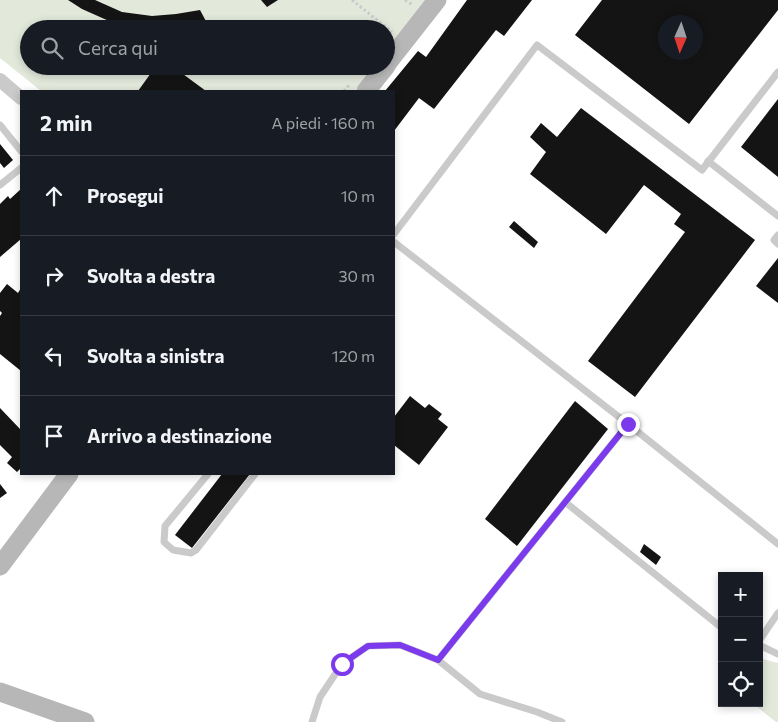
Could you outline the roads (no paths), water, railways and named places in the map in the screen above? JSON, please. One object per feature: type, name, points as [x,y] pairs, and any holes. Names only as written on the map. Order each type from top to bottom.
[{"type":"main road","points":[[395,54],[437,0]]},
{"type":"main road","points":[[367,90],[379,75]]},
{"type":"main road","points":[[0,566],[68,475]]},
{"type":"main road","points":[[0,692],[85,722]]},
{"type":"street","points":[[0,80],[20,97]]},
{"type":"lane","points":[[395,233],[537,44],[702,170],[778,72]]},
{"type":"lane","points":[[0,125],[20,150]]},
{"type":"lane","points":[[708,161],[778,216]]},
{"type":"lane","points":[[0,185],[20,169]]},
{"type":"lane","points":[[778,235],[774,240],[778,244]]},
{"type":"lane","points":[[395,243],[628,424],[778,544]]},
{"type":"lane","points":[[438,660],[628,424]]},
{"type":"lane","points":[[207,475],[165,526],[164,542],[173,550],[191,553],[196,550],[255,475]]},
{"type":"lane","points":[[565,502],[718,625]]},
{"type":"lane","points":[[763,637],[778,614]]},
{"type":"lane","points":[[312,722],[320,697],[342,664],[368,646],[400,645],[438,660],[480,694],[562,722]]},
{"type":"lane","points":[[763,645],[778,654]]}]
